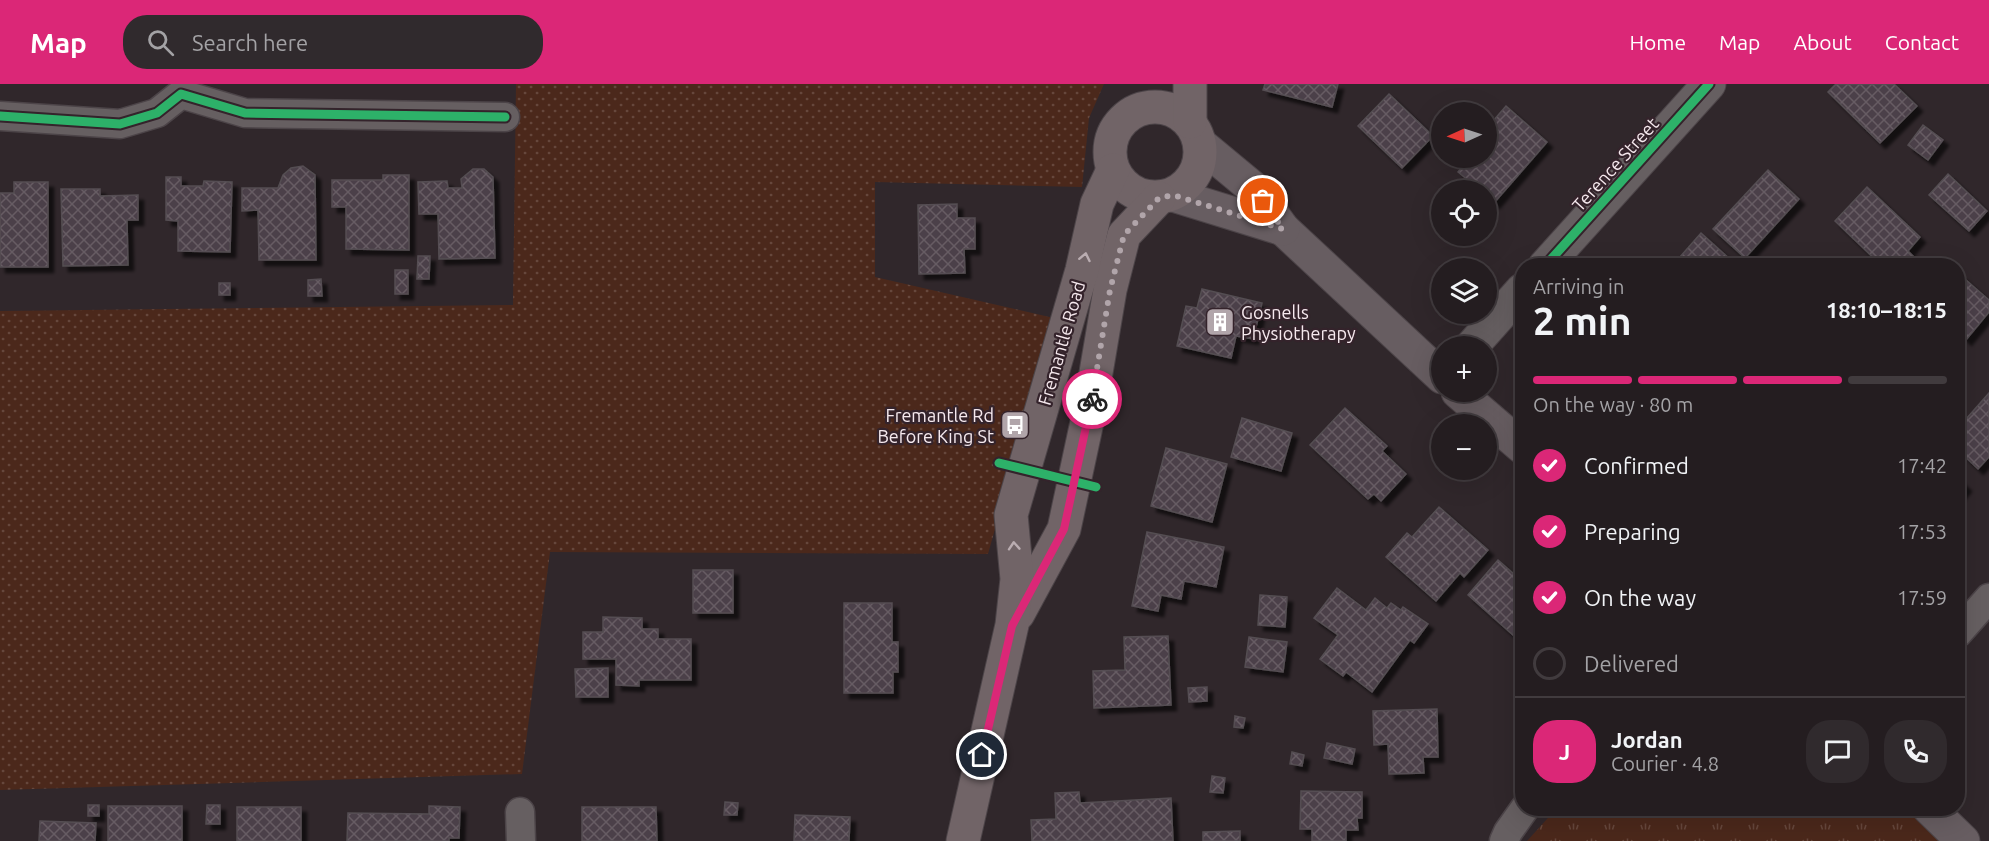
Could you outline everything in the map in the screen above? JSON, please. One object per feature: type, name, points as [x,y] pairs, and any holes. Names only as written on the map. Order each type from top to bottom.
[{"type":"main road","points":[[1134,84],[1125,117],[1110,142],[1113,170],[1121,183],[1132,192],[1145,197],[1166,196],[1283,229]]},
{"type":"main road","points":[[1166,196],[1185,187],[1194,176],[1200,162],[1190,84]]},
{"type":"main road","points":[[1125,117],[1138,110],[1158,107],[1173,109],[1253,188],[1283,229],[1431,367]]},
{"type":"main road","name":"Fremantle Road","points":[[963,841],[1012,626],[1017,579],[1011,515],[1082,270],[1096,204],[1113,170]]},
{"type":"main road","name":"Fremantle Road","points":[[1012,626],[1064,529],[1090,408],[1110,290],[1124,235],[1166,196]]},
{"type":"main road","points":[[1470,402],[1515,441]]},
{"type":"main road","points":[[1937,816],[1963,841]]},
{"type":"street","name":"Terence Street","points":[[1552,258],[1709,84]]},
{"type":"street","points":[[0,116],[120,124],[157,113],[181,89],[244,113],[505,117]]},
{"type":"street","points":[[1481,336],[1515,298]]},
{"type":"street","points":[[1965,625],[1989,598]]},
{"type":"street","points":[[520,812],[521,841]]},
{"type":"street","points":[[1504,841],[1520,816]]},
{"type":"green space","points":[[516,84],[1104,84],[1089,118],[1082,187],[875,182],[875,277],[1054,318],[988,554],[550,552],[522,774],[0,790],[0,311],[513,305]]},
{"type":"green space","points":[[1550,816],[1936,816],[1963,841],[1527,841]]},
{"type":"building","points":[[1265,84],[1338,84],[1332,107],[1263,90]]},
{"type":"building","points":[[1836,84],[1894,84],[1917,106],[1880,143],[1828,92]]},
{"type":"building","points":[[1389,94],[1431,134],[1431,138],[1402,168],[1358,126]]},
{"type":"building","points":[[1506,106],[1547,142],[1497,200],[1497,180],[1468,180],[1458,172],[1461,168],[1497,168],[1497,116]]},
{"type":"building","points":[[1923,125],[1943,140],[1928,160],[1908,145]]},
{"type":"building","points":[[303,166],[315,175],[316,260],[259,260],[258,210],[242,211],[242,188],[278,188],[283,175],[291,168]]},
{"type":"building","points":[[473,169],[484,169],[493,177],[495,258],[439,259],[438,214],[419,214],[418,182],[447,181],[448,188],[462,188],[461,179]]},
{"type":"building","points":[[1768,170],[1799,199],[1745,258],[1713,229]]},
{"type":"building","points":[[1948,174],[1987,211],[1969,231],[1929,195]]},
{"type":"building","points":[[383,175],[409,175],[409,250],[346,249],[346,207],[332,207],[332,180],[383,180]]},
{"type":"building","points":[[166,177],[181,177],[181,186],[203,186],[204,181],[232,182],[230,252],[178,251],[178,221],[166,220]]},
{"type":"building","points":[[14,182],[48,182],[48,267],[0,267],[0,193],[14,193]]},
{"type":"building","points":[[1867,187],[1920,237],[1908,251],[1914,257],[1874,258],[1835,221]]},
{"type":"building","points":[[61,189],[100,189],[100,196],[138,195],[138,220],[127,220],[128,265],[63,266]]},
{"type":"building","points":[[957,204],[957,218],[975,218],[975,249],[964,249],[965,273],[919,274],[918,205]]},
{"type":"building","points":[[1701,233],[1729,258],[1679,258]]},
{"type":"building","points":[[418,256],[430,256],[429,279],[417,279]]},
{"type":"building","points":[[395,270],[408,270],[408,294],[395,294]]},
{"type":"building","points":[[321,279],[322,296],[308,296],[308,280]]},
{"type":"building","points":[[1965,279],[1989,300],[1989,312],[1966,340]]},
{"type":"building","points":[[219,283],[230,283],[230,295],[219,295]]},
{"type":"building","name":"Gosnells Physiotherapy","points":[[1202,289],[1262,303],[1253,339],[1236,336],[1231,358],[1177,346],[1186,306],[1197,308]]},
{"type":"building","points":[[1989,393],[1989,457],[1978,469],[1965,457],[1965,420]]},
{"type":"building","points":[[1345,408],[1387,446],[1382,451],[1406,474],[1381,501],[1374,494],[1368,499],[1310,445]]},
{"type":"building","points":[[1242,418],[1292,433],[1281,471],[1231,457]]},
{"type":"building","points":[[1166,448],[1227,464],[1212,522],[1151,506]]},
{"type":"building","points":[[1439,507],[1488,550],[1464,577],[1460,573],[1436,601],[1386,557],[1407,533],[1412,537]]},
{"type":"building","points":[[1147,532],[1224,547],[1216,587],[1184,581],[1181,599],[1161,595],[1158,611],[1132,606]]},
{"type":"building","points":[[1498,560],[1515,575],[1515,637],[1468,595]]},
{"type":"building","points":[[693,570],[733,570],[733,613],[693,613]]},
{"type":"building","points":[[1337,588],[1366,610],[1375,598],[1387,608],[1391,603],[1401,610],[1403,607],[1428,624],[1414,643],[1410,640],[1372,692],[1346,672],[1343,676],[1320,659],[1338,635],[1314,618]]},
{"type":"building","points":[[1260,595],[1287,597],[1285,627],[1258,625]]},
{"type":"building","points":[[844,603],[892,603],[892,642],[898,642],[898,672],[893,672],[893,693],[844,693]]},
{"type":"building","points":[[603,617],[642,618],[642,629],[658,629],[658,639],[691,639],[691,680],[639,680],[639,686],[616,685],[616,659],[583,659],[583,632],[603,632]]},
{"type":"building","points":[[1168,636],[1171,705],[1094,708],[1093,671],[1125,670],[1124,637]]},
{"type":"building","points":[[1249,637],[1287,642],[1283,672],[1245,667]]},
{"type":"building","points":[[608,668],[608,697],[576,697],[575,669]]},
{"type":"building","points":[[1207,687],[1207,701],[1189,702],[1188,688]]},
{"type":"building","points":[[1437,709],[1438,757],[1423,757],[1424,773],[1389,774],[1388,744],[1374,745],[1373,711]]},
{"type":"building","points":[[1235,716],[1245,718],[1243,728],[1234,727]]},
{"type":"building","points":[[1327,743],[1355,749],[1352,764],[1324,758]]},
{"type":"building","points":[[1292,752],[1304,755],[1302,766],[1290,764]]},
{"type":"building","points":[[1212,776],[1225,778],[1223,793],[1210,792]]},
{"type":"building","points":[[1301,791],[1362,792],[1362,818],[1357,818],[1358,830],[1346,830],[1346,841],[1312,841],[1312,829],[1300,829]]},
{"type":"building","points":[[1079,792],[1080,803],[1171,798],[1173,841],[1032,841],[1031,820],[1056,819],[1055,793]]},
{"type":"building","points":[[725,802],[738,803],[737,815],[724,815]]},
{"type":"building","points":[[88,805],[99,805],[99,816],[88,816]]},
{"type":"building","points":[[207,805],[220,805],[220,824],[206,824]]},
{"type":"building","points":[[108,806],[182,806],[182,841],[108,841]]},
{"type":"building","points":[[429,806],[460,807],[459,838],[449,838],[449,841],[347,841],[348,813],[429,814]]},
{"type":"building","points":[[237,807],[301,807],[301,841],[237,841]]},
{"type":"building","points":[[582,807],[656,807],[657,841],[582,841]]},
{"type":"building","points":[[795,815],[850,817],[849,841],[794,841]]},
{"type":"building","points":[[40,821],[96,823],[95,841],[39,841]]},
{"type":"building","points":[[1240,831],[1240,841],[1203,841],[1203,832]]},
{"type":"cycle path","points":[[1552,258],[1709,84]]},
{"type":"cycle path","points":[[0,116],[120,124],[157,113],[181,94],[245,113],[505,117]]},
{"type":"cycle path","points":[[999,463],[1096,487]]},
{"type":"way so far","points":[[1092,399],[1110,290],[1124,235],[1159,198],[1173,195],[1283,229],[1263,201]]},
{"type":"place","name":"Gosnells Physiotherapy","points":[[1220,322]]},
{"type":"place","name":"Fremantle Rd Before King St","points":[[1015,425]]},
{"type":"route","points":[[982,755],[1012,626],[1064,529],[1092,399]]}]
